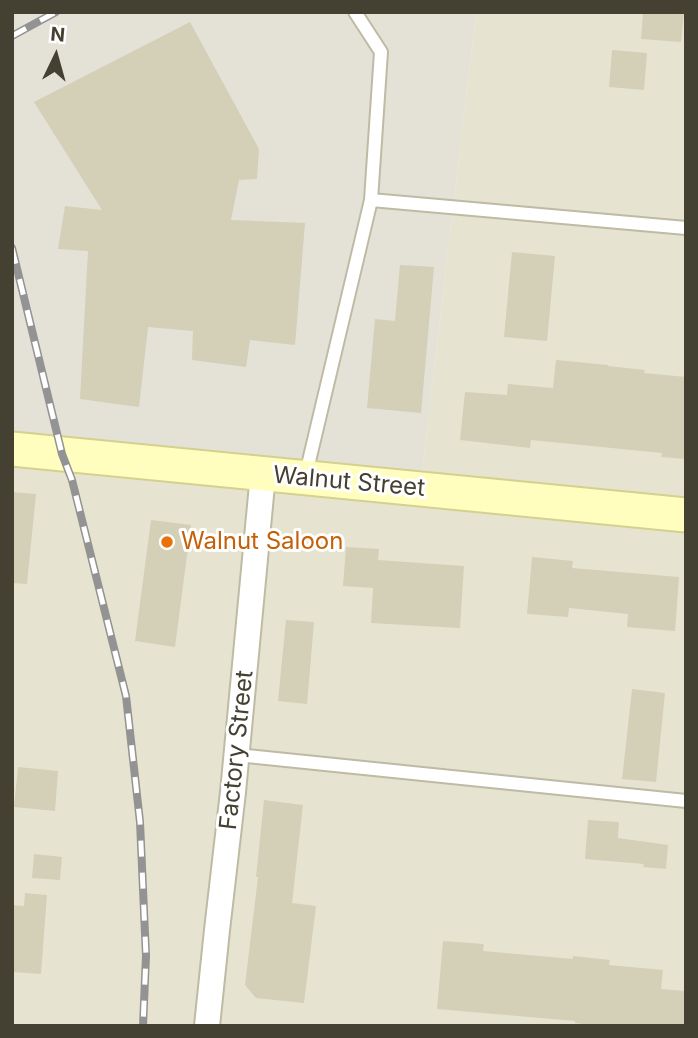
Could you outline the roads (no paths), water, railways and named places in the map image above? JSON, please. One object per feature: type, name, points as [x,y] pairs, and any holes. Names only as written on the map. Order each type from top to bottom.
[{"type":"street","name":"Walnut Street","points":[[12,449],[686,515]]},
{"type":"street","name":"Factory Street","points":[[207,1026],[237,755],[263,474]]},
{"type":"lane","points":[[305,478],[371,200],[381,52],[355,12]]},
{"type":"lane","points":[[371,200],[686,228]]},
{"type":"lane","points":[[237,755],[686,801]]},
{"type":"railway","points":[[12,36],[56,12]]},
{"type":"railway","points":[[12,248],[62,454],[72,480],[126,696],[140,822],[146,956],[143,1026]]},
{"type":"place","name":"Walnut Saloon","points":[[167,542]]}]
